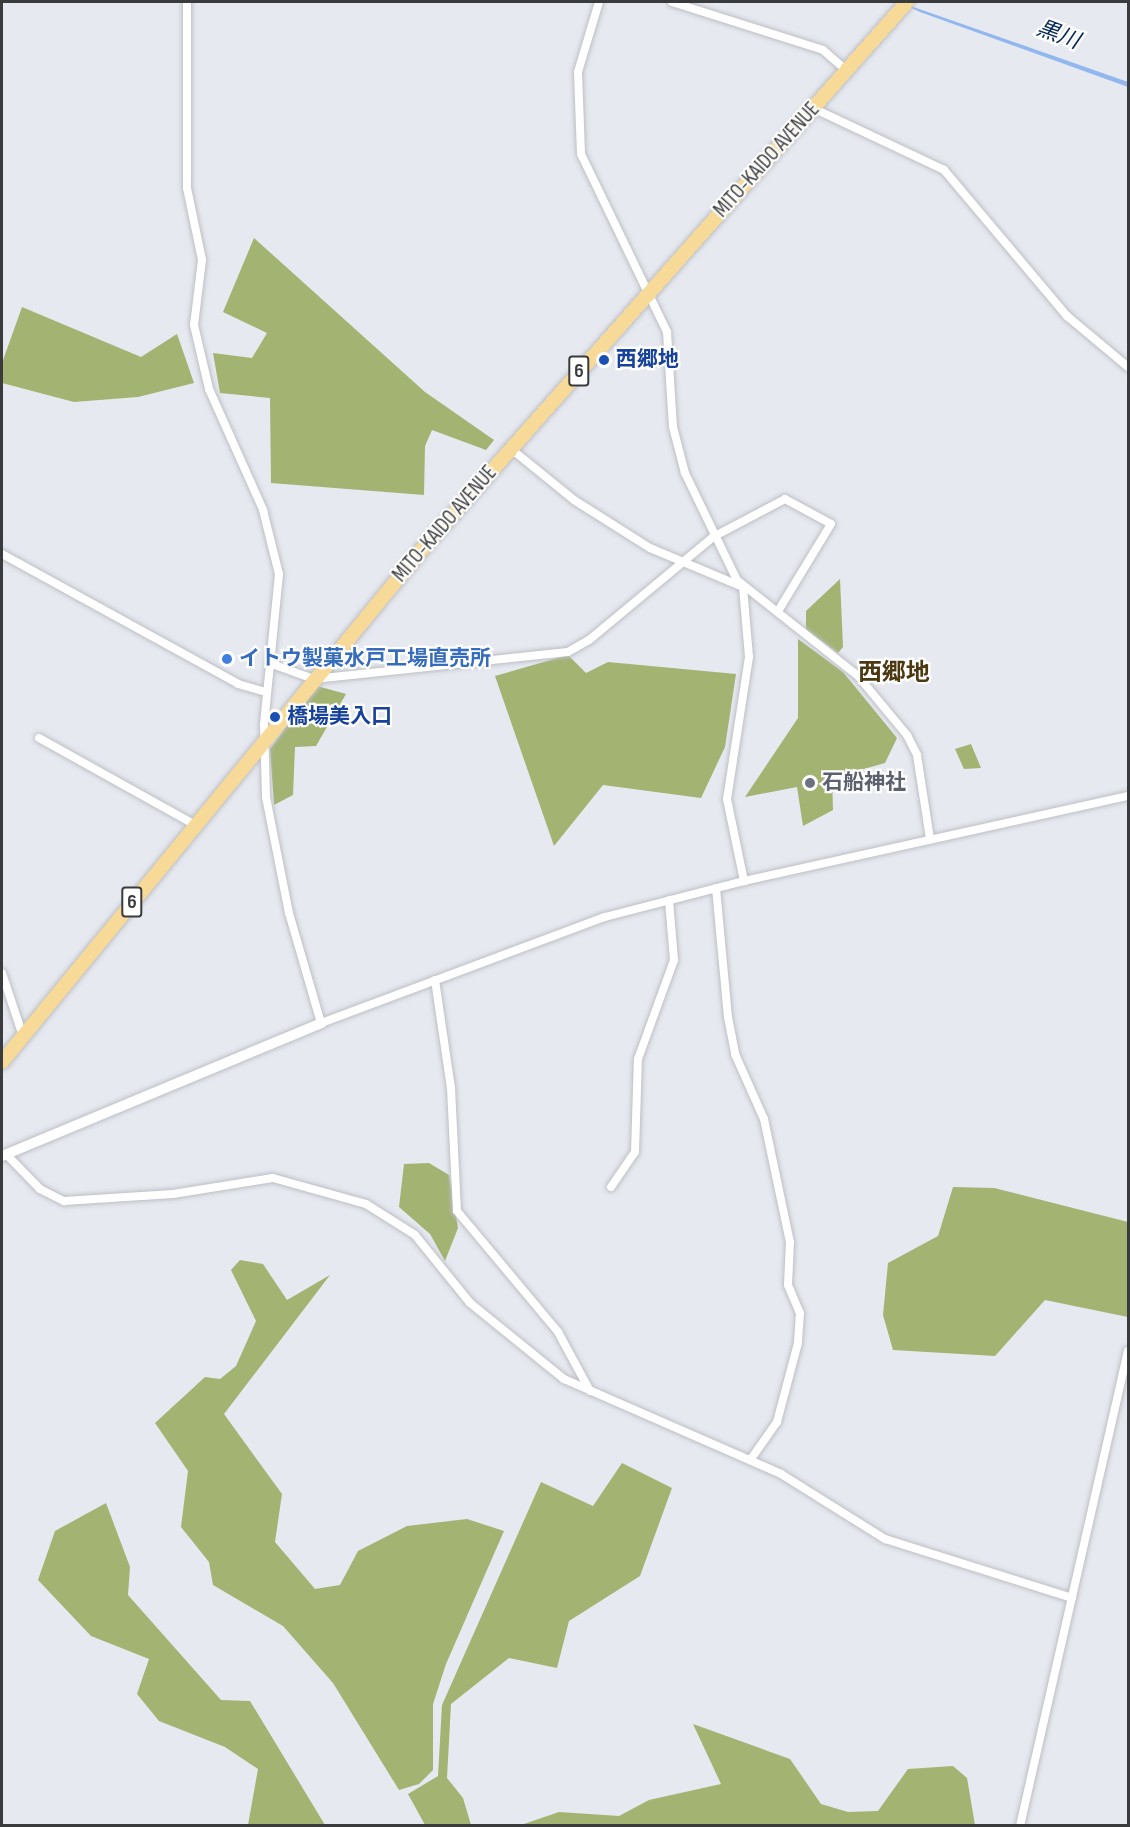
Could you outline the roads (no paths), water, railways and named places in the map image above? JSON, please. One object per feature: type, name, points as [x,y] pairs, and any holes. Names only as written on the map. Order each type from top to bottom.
[{"type":"highway","name":"MITO-KAIDO AVENUE","points":[[2,1062],[314,680],[510,448],[905,4]]},
{"type":"street","points":[[187,2],[187,188],[202,260],[194,325],[209,389],[263,510],[279,574],[263,742],[273,837],[321,1023]]},
{"type":"street","points":[[599,2],[578,72],[581,153],[669,342],[674,427],[685,473],[713,537],[743,587],[778,611],[858,676],[908,735],[916,755],[930,839]]},
{"type":"street","points":[[672,2],[823,50],[846,70]]},
{"type":"street","points":[[813,108],[944,170],[1067,316],[1128,367]]},
{"type":"street","points":[[510,448],[574,500],[650,548],[680,560],[728,585],[743,587]]},
{"type":"street","points":[[272,664],[314,680],[568,652],[589,640],[680,560],[713,537],[785,500],[831,524],[778,611]]},
{"type":"street","points":[[2,554],[238,684],[267,692]]},
{"type":"street","points":[[743,587],[749,657],[727,800],[744,880]]},
{"type":"street","points":[[39,738],[195,825]]},
{"type":"street","points":[[1072,1599],[885,1539],[751,1459],[564,1379],[486,1317],[450,1282],[415,1236],[366,1204],[273,1178],[173,1194],[64,1201],[40,1189],[4,1155],[321,1023],[539,940],[669,900],[744,880],[1128,796]]},
{"type":"street","points":[[716,888],[728,1017],[735,1054],[764,1119],[790,1242],[788,1285],[800,1313],[798,1342],[777,1422],[751,1459]]},
{"type":"street","points":[[611,1187],[635,1152],[638,1059],[674,960],[669,900]]},
{"type":"street","points":[[2,973],[23,1036]]},
{"type":"street","points":[[435,980],[451,1088],[457,1211],[558,1332],[590,1391]]},
{"type":"street","points":[[1020,1826],[1128,1351]]},
{"type":"water","points":[[899,2],[1128,82],[1128,87],[920,12]]},
{"type":"place","name":"西郷地","points":[[604,360]]},
{"type":"place","name":"イトウ製菓水戸工場直売所","points":[[227,659]]},
{"type":"place","name":"橋場美入口","points":[[275,717]]},
{"type":"place","name":"石船神社","points":[[810,783]]},
{"type":"district","name":"西郷地","points":[[894,673]]},
{"type":"water label","name":"黒川","points":[[1058,35]]}]
